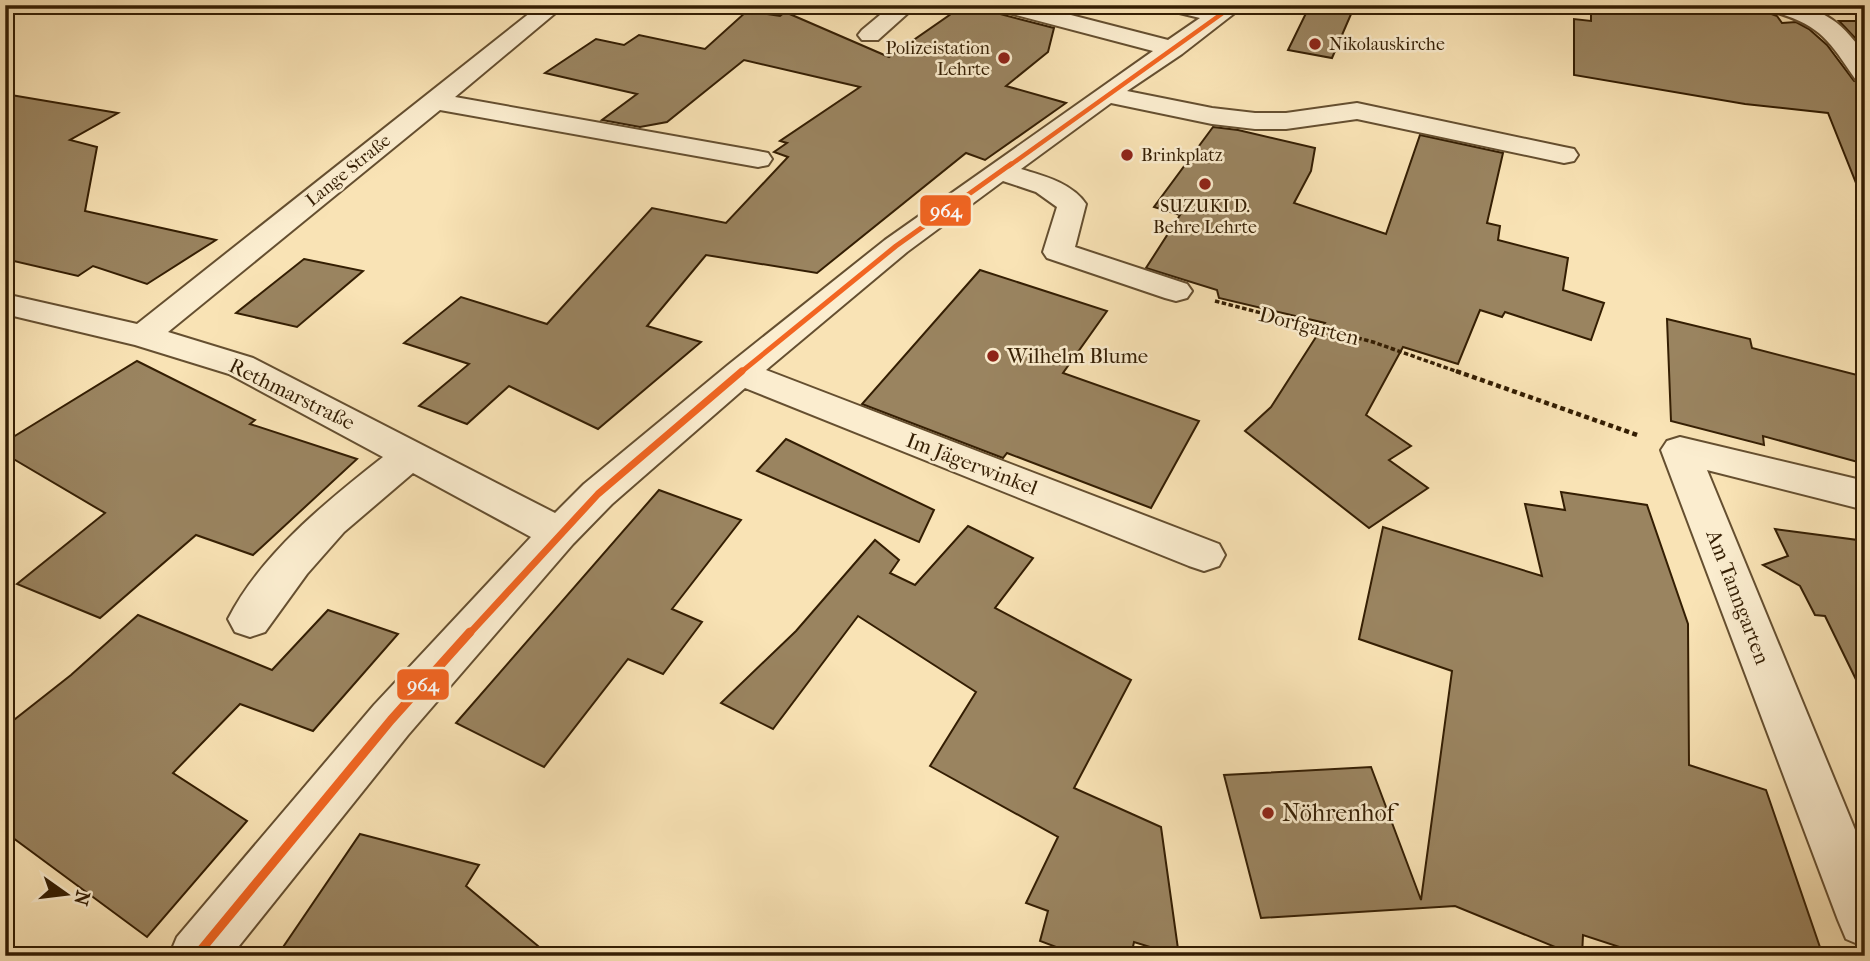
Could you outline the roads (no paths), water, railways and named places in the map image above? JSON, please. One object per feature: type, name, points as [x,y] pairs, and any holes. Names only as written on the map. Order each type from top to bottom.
[{"type":"street","name":"Lange Straße","points":[[143,336],[554,5]]},
{"type":"street","points":[[870,35],[906,5]]},
{"type":"street","points":[[1005,5],[1174,49]]},
{"type":"street","points":[[1175,5],[1226,11]]},
{"type":"street","points":[[1776,5],[1819,19],[1848,45],[1865,75]]},
{"type":"street","points":[[196,956],[391,720],[559,533],[598,494],[740,373],[896,246],[1226,11]]},
{"type":"street","points":[[1106,94],[1217,116],[1278,122],[1317,114],[1357,111],[1564,155]]},
{"type":"street","points":[[433,101],[758,159]]},
{"type":"street","points":[[1000,171],[1045,186],[1072,204],[1058,251],[1175,291]]},
{"type":"street","name":"Rethmarstraße","points":[[5,304],[143,336],[241,366],[559,533]]},
{"type":"street","name":"Im Jägerwinkel","points":[[740,373],[1204,555]]},
{"type":"street","name":"Am Tanngarten","points":[[1865,496],[1680,450],[1865,920]]},
{"type":"street","points":[[250,619],[292,562],[330,521],[411,454]]},
{"type":"place","name":"Nikolauskirche","points":[[1315,44]]},
{"type":"place","name":"Polizeistation Lehrte","points":[[1004,58]]},
{"type":"place","name":"Brinkplatz","points":[[1127,155]]},
{"type":"place","name":"SUZUKI D. Behre Lehrte","points":[[1205,184]]},
{"type":"place","name":"Wilhelm Blume","points":[[993,356]]},
{"type":"place","name":"Nöhrenhof","points":[[1268,813]]}]
